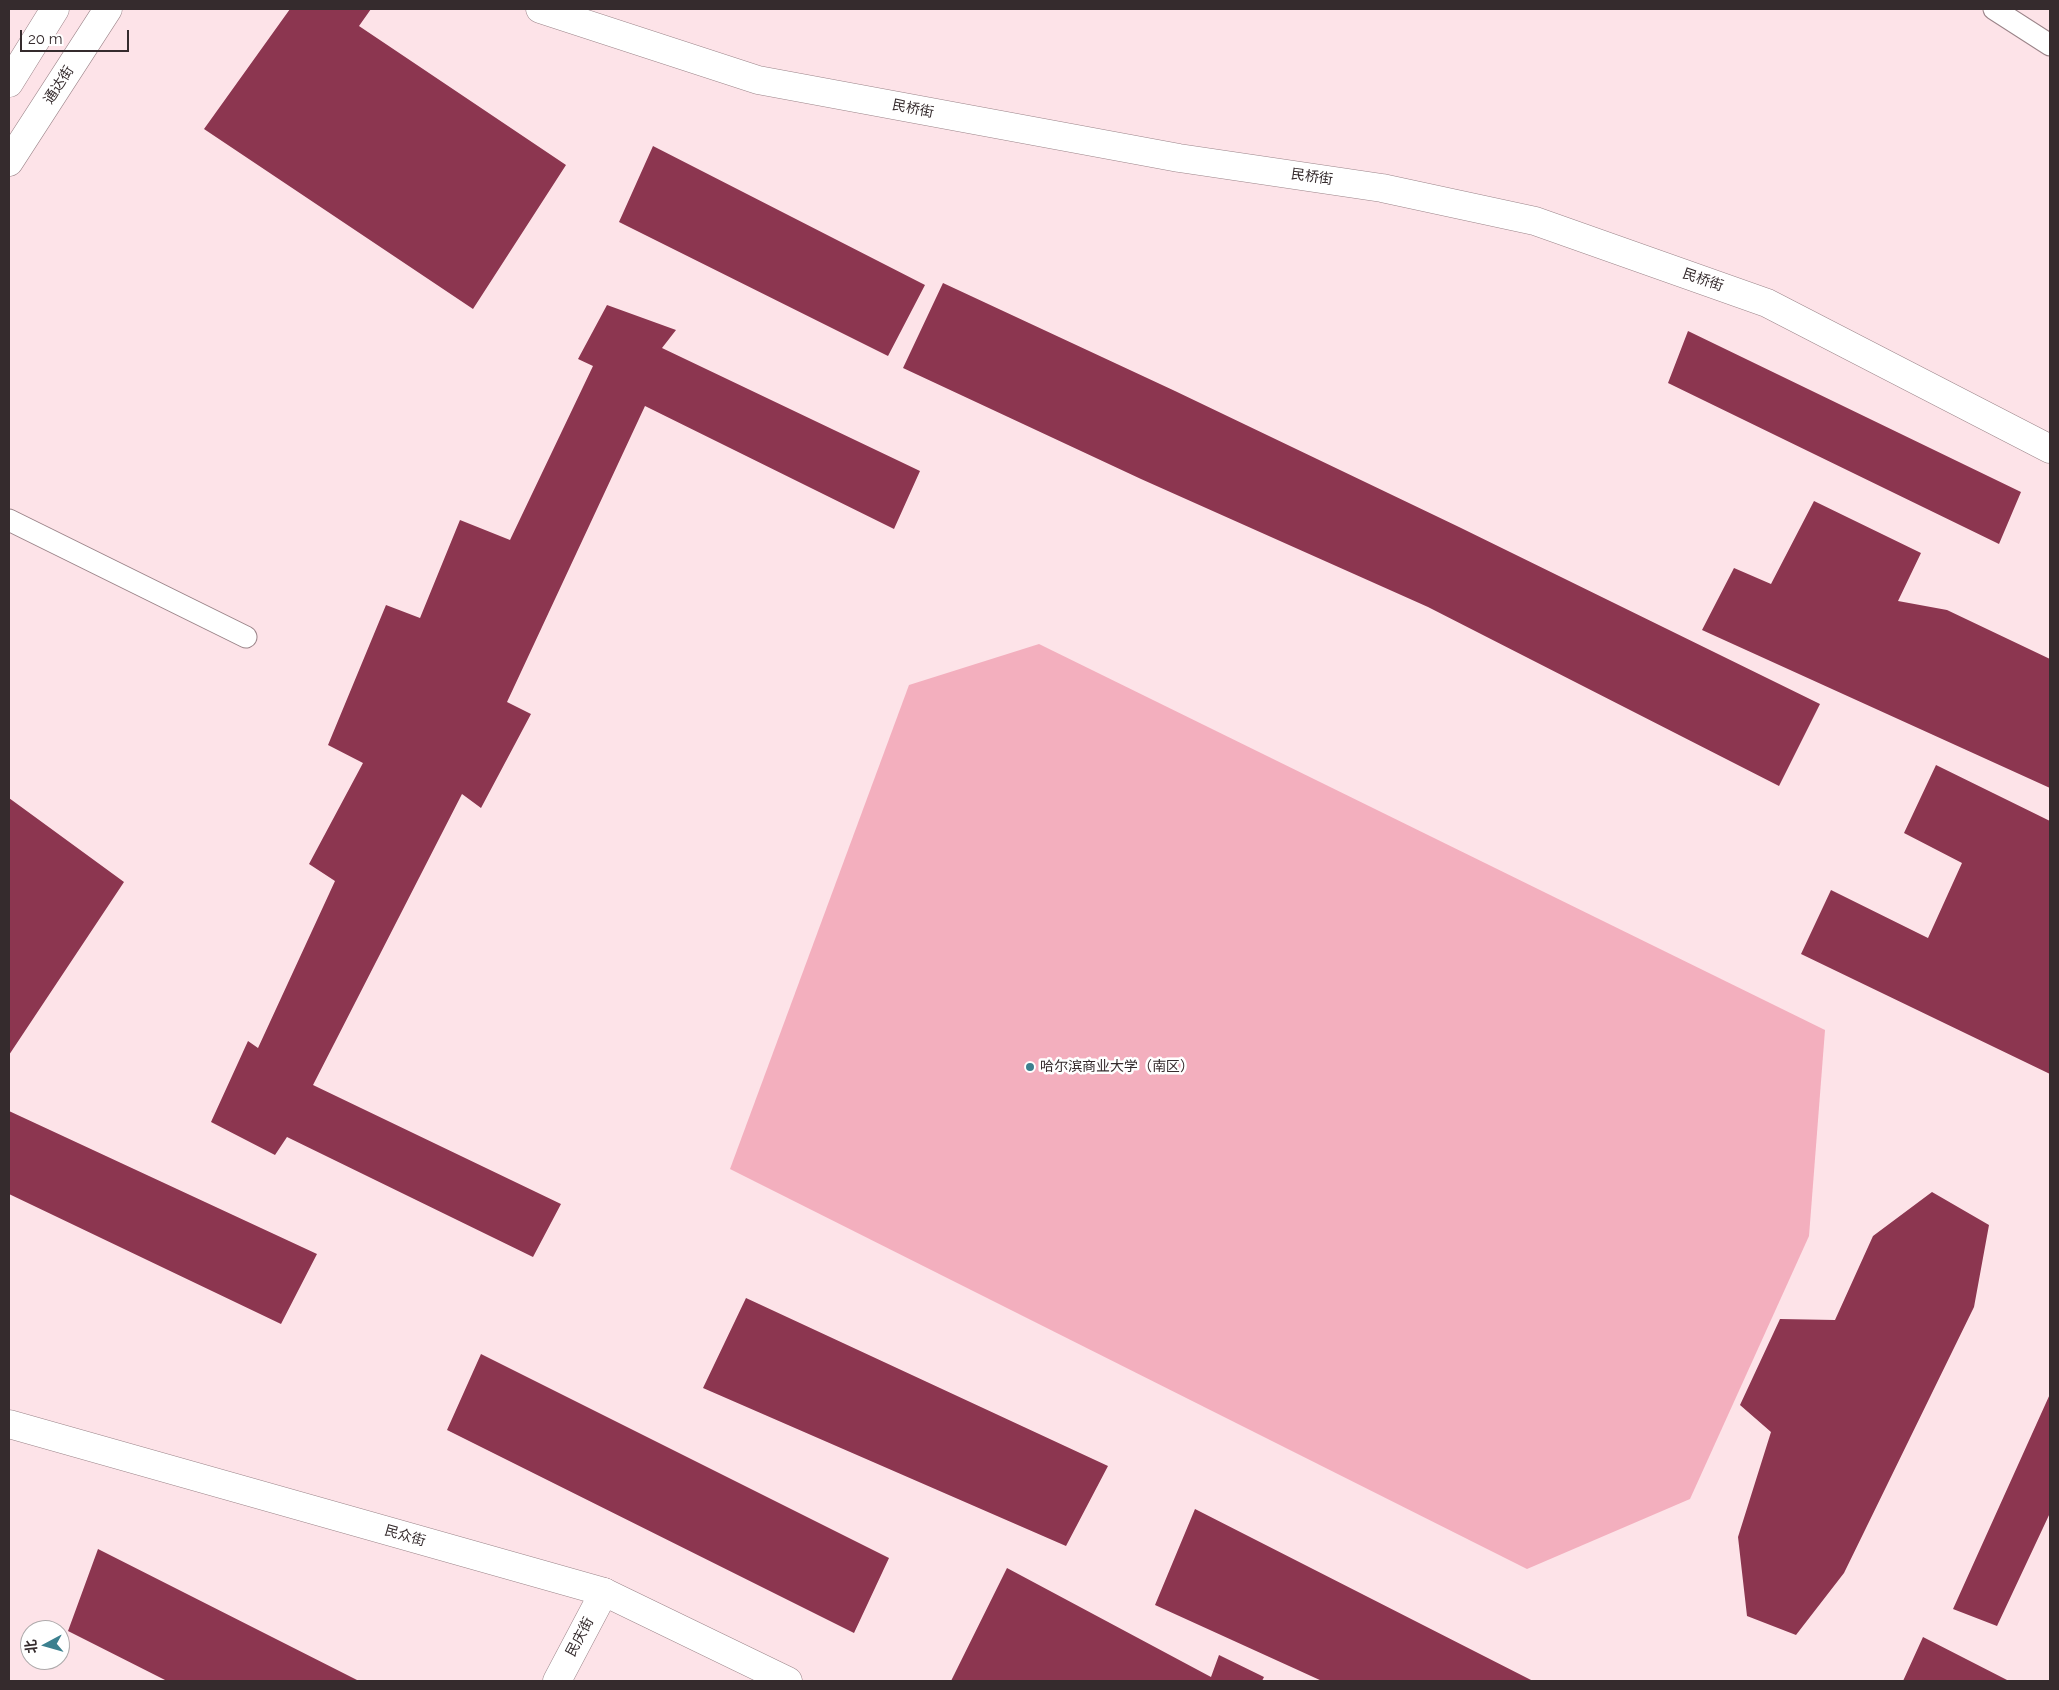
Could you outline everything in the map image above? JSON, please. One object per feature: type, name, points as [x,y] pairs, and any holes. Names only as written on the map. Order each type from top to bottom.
[{"type":"street","points":[[9,84],[55,9]]},
{"type":"street","name":"通达街","points":[[9,162],[108,9]]},
{"type":"street","name":"民桥街","points":[[540,9],[758,80],[1179,158],[1382,188],[1534,221],[1767,302],[2050,449]]},
{"type":"street","name":"民众街","points":[[9,1424],[604,1592],[788,1681]]},
{"type":"street","name":"民庆街","points":[[557,1681],[604,1592]]},
{"type":"lane","points":[[1994,9],[2050,45]]},
{"type":"lane","points":[[9,520],[246,637]]},
{"type":"shaded area","points":[[1039,644],[1825,1030],[1809,1236],[1690,1499],[1527,1569],[730,1169],[909,685]]},
{"type":"building","points":[[290,9],[371,9],[359,26],[566,165],[473,309],[204,129]]},
{"type":"building","points":[[653,146],[925,285],[888,356],[619,222]]},
{"type":"building","points":[[943,283],[1175,391],[1459,527],[1820,704],[1779,786],[1428,607],[1141,479],[903,368]]},
{"type":"building","points":[[607,305],[676,330],[662,348],[920,471],[894,529],[645,406],[507,702],[531,714],[481,808],[462,794],[313,1085],[561,1204],[533,1257],[287,1137],[275,1155],[211,1122],[248,1041],[258,1048],[335,881],[309,864],[363,763],[328,745],[386,605],[420,618],[460,520],[510,540],[593,366],[578,359]]},
{"type":"building","points":[[1688,331],[2021,492],[1999,544],[1668,383]]},
{"type":"building","points":[[1814,501],[1921,553],[1898,601],[1947,610],[2050,659],[2050,788],[1702,630],[1734,568],[1771,584]]},
{"type":"building","points":[[1936,765],[2050,821],[2050,1074],[1801,954],[1831,890],[1928,938],[1962,863],[1904,833]]},
{"type":"building","points":[[9,798],[124,882],[9,1055]]},
{"type":"building","points":[[9,1111],[317,1254],[281,1324],[9,1194]]},
{"type":"building","points":[[1932,1192],[1989,1225],[1974,1307],[1844,1573],[1796,1635],[1747,1616],[1738,1537],[1771,1432],[1740,1405],[1780,1319],[1835,1320],[1873,1236]]},
{"type":"building","points":[[746,1298],[1108,1466],[1066,1546],[703,1388]]},
{"type":"building","points":[[481,1354],[889,1558],[854,1633],[447,1430]]},
{"type":"building","points":[[2050,1394],[2050,1513],[1997,1626],[1953,1609]]},
{"type":"building","points":[[1195,1509],[1533,1681],[1322,1681],[1155,1605]]},
{"type":"building","points":[[98,1549],[359,1681],[167,1681],[70,1632],[70,1626]]},
{"type":"building","points":[[1007,1568],[1211,1677],[1219,1655],[1264,1677],[1262,1681],[951,1681]]},
{"type":"building","points":[[1923,1637],[2009,1681],[1903,1681]]},
{"type":"place","name":"哈尔滨商业大学（南区）","points":[[1030,1067]]}]
